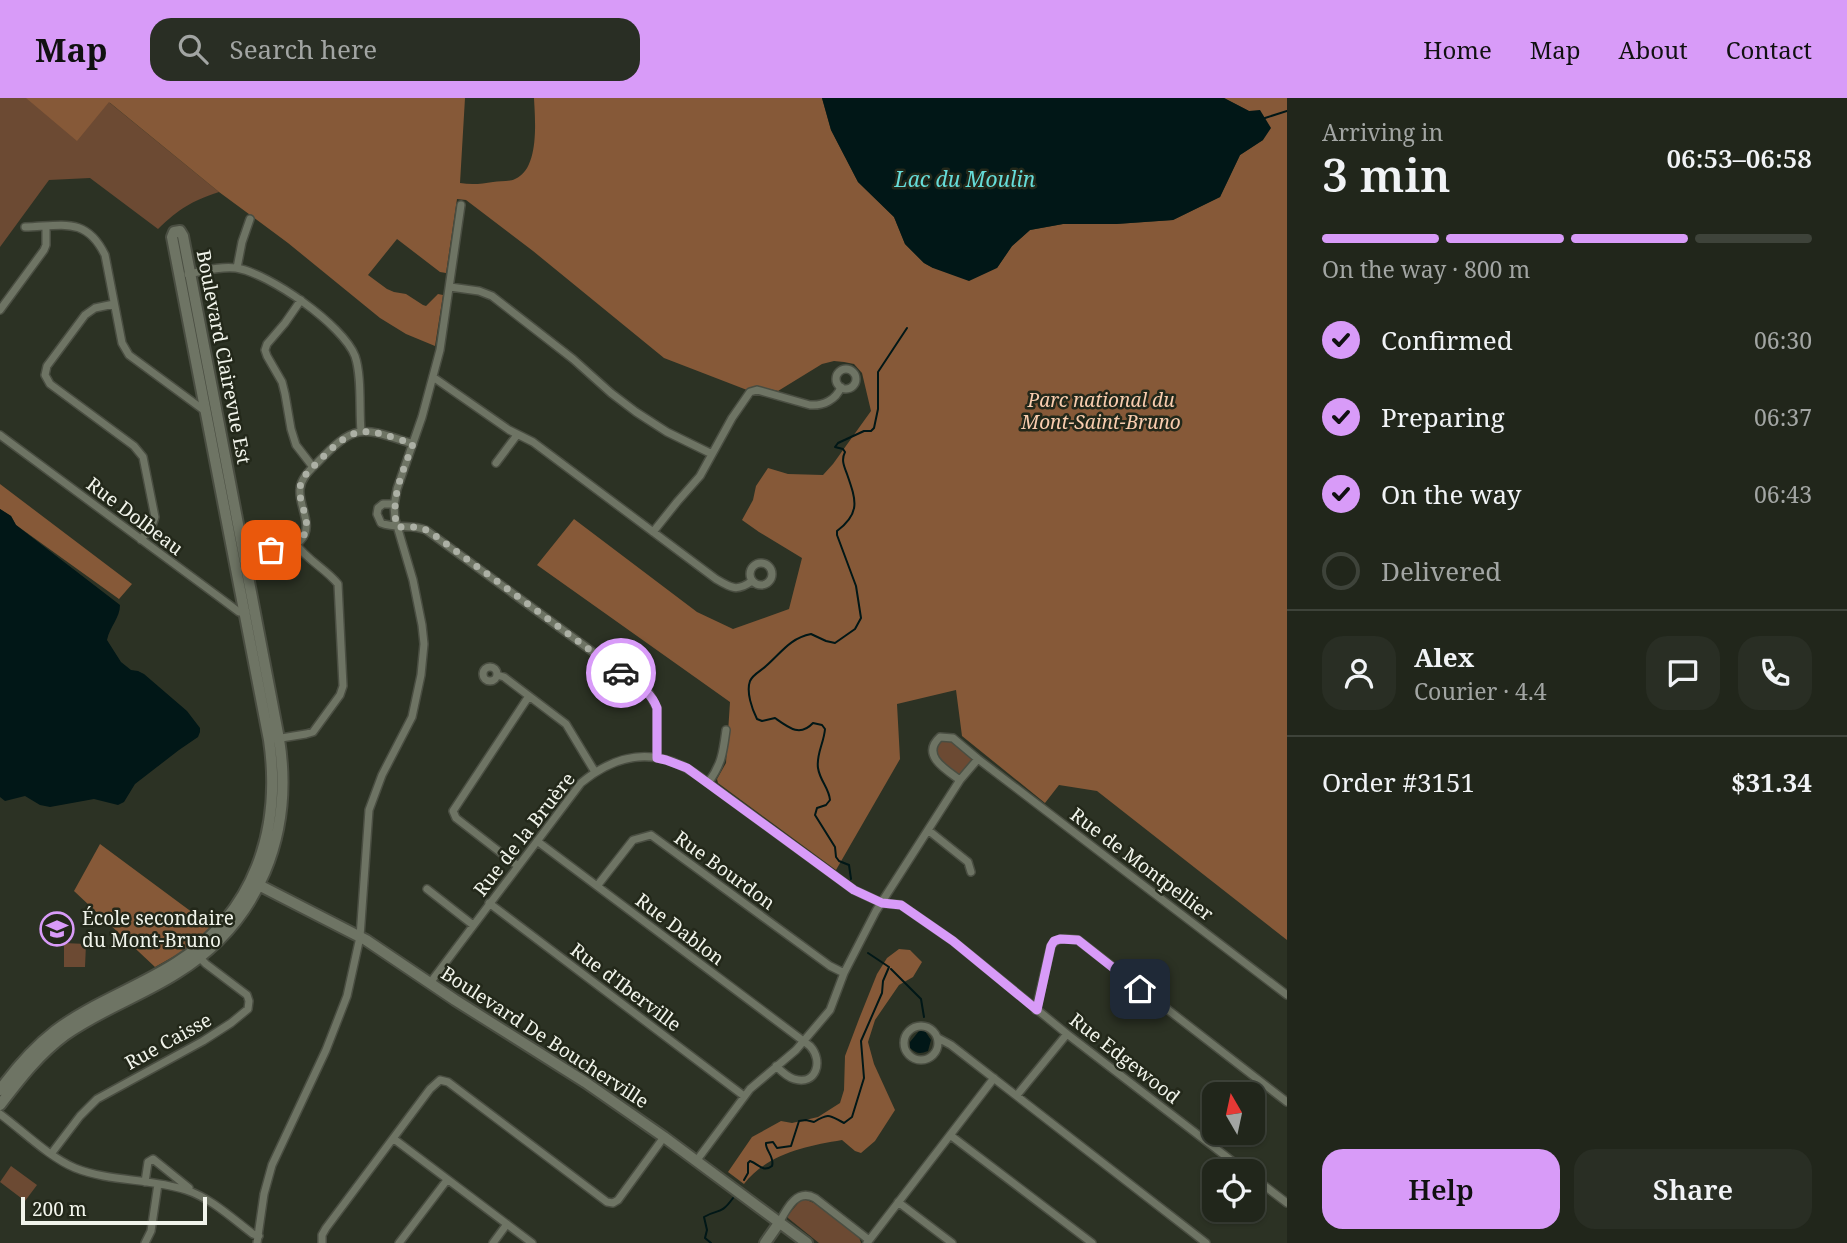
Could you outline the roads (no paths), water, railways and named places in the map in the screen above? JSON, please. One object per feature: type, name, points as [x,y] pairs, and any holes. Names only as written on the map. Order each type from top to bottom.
[{"type":"street","points":[[258,1239],[270,1171],[340,1018],[350,985],[360,937],[369,810],[382,775],[412,718],[424,657],[416,592],[397,527],[394,504],[433,377],[443,331],[461,205]]},
{"type":"street","points":[[237,268],[250,219]]},
{"type":"street","points":[[25,228],[74,226],[83,228],[99,243],[105,255],[122,342],[130,355],[211,411]]},
{"type":"street","points":[[0,310],[44,250],[46,227]]},
{"type":"street","points":[[185,275],[237,268],[251,273],[312,308],[344,339],[354,354],[358,366],[361,431]]},
{"type":"street","name":"Boulevard Clairevue Est","points":[[0,1105],[32,1065],[65,1035],[200,958],[235,922],[255,883],[271,818],[274,739],[185,275]]},
{"type":"street","points":[[450,287],[479,291],[492,296],[636,412],[667,432],[712,454]]},
{"type":"street","points":[[301,300],[265,350],[282,382],[290,429],[296,445],[313,467]]},
{"type":"street","points":[[114,303],[95,307],[85,315],[47,366],[44,375],[50,384],[141,452],[155,517],[141,540]]},
{"type":"street","points":[[433,377],[517,435],[533,442],[724,584],[739,589],[752,581]]},
{"type":"street","points":[[653,532],[696,481],[748,394],[757,390],[818,405],[838,395],[841,387]]},
{"type":"street","points":[[239,556],[296,544],[304,535],[306,528],[300,486],[303,478],[339,441],[361,431],[378,433],[413,444]]},
{"type":"street","name":"Rue Dolbeau","points":[[0,435],[239,612],[250,611]]},
{"type":"street","points":[[496,463],[517,435]]},
{"type":"street","points":[[394,504],[380,506],[377,510],[378,519],[383,524],[418,527],[429,531],[649,693],[657,708],[657,758]]},
{"type":"street","points":[[274,739],[313,732],[342,688],[339,586],[305,556],[296,544]]},
{"type":"street","points":[[497,675],[504,677],[566,724],[595,772]]},
{"type":"street","points":[[518,866],[453,814],[455,807],[529,696]]},
{"type":"street","points":[[708,783],[722,759],[726,730]]},
{"type":"street","name":"Rue de Montpellier","points":[[960,780],[934,758],[937,740],[953,738],[1287,995]]},
{"type":"street","name":"Rue de la Bruère","points":[[430,983],[581,783],[604,766],[626,759],[657,758],[677,763],[854,890],[882,903]]},
{"type":"street","points":[[696,1160],[744,1096],[804,1042],[830,1010],[844,974],[882,903],[960,780],[978,759]]},
{"type":"street","points":[[928,830],[968,862],[971,872]]},
{"type":"street","name":"Rue Bourdon","points":[[597,886],[632,840],[651,835],[844,974]]},
{"type":"street","name":"Rue Dablon","points":[[537,841],[804,1042]]},
{"type":"street","name":"Boulevard Clairevue Est","points":[[0,1090],[23,1060],[56,1030],[191,953],[227,918],[255,883]]},
{"type":"street","name":"Boulevard De Boucherville","points":[[255,883],[360,937],[598,1091],[807,1243]]},
{"type":"street","points":[[427,889],[473,925]]},
{"type":"street","name":"Rue d'Iberville","points":[[489,903],[744,1096]]},
{"type":"street","name":"Rue Edgewood","points":[[882,903],[901,905],[953,941],[1067,1034],[1229,1159]]},
{"type":"street","points":[[1037,1010],[1051,946],[1054,941],[1060,939],[1078,940],[1287,1102]]},
{"type":"street","name":"Rue Caisse","points":[[51,1154],[80,1116],[97,1099],[214,1035],[247,1010],[249,1000],[245,993],[200,958]]},
{"type":"street","points":[[938,1038],[937,1050],[925,1060],[910,1056],[904,1047],[909,1031],[919,1026],[931,1029],[938,1038],[951,1045],[1206,1243]]},
{"type":"street","points":[[1017,1096],[1067,1034]]},
{"type":"street","points":[[776,1066],[795,1080],[811,1076],[817,1067],[817,1057],[814,1050],[804,1042]]},
{"type":"street","points":[[765,1243],[796,1198],[802,1195],[815,1198],[868,1242],[994,1078]]},
{"type":"street","points":[[322,1243],[324,1230],[430,1089],[440,1080],[448,1082],[607,1202],[612,1203],[619,1198],[664,1137]]},
{"type":"street","points":[[0,1114],[51,1154],[83,1171],[176,1187],[195,1193]]},
{"type":"street","points":[[950,1135],[1091,1243]]},
{"type":"street","points":[[394,1139],[532,1243]]},
{"type":"street","points":[[145,1181],[148,1162],[153,1159],[258,1239]]},
{"type":"street","points":[[399,1243],[447,1180]]},
{"type":"street","points":[[145,1243],[150,1236],[158,1184]]},
{"type":"street","points":[[1265,1186],[1287,1203]]},
{"type":"street","points":[[898,1202],[952,1243]]},
{"type":"street","points":[[493,1243],[507,1224]]},
{"type":"water","name":"Lac du Moulin","points":[[822,98],[1224,98],[1249,111],[1260,110],[1271,128],[1263,140],[1240,155],[1220,197],[1173,220],[1063,224],[1030,230],[1012,246],[997,268],[969,281],[924,263],[905,244],[894,217],[858,182],[831,130]]},
{"type":"water","points":[[0,509],[11,516],[16,525],[120,605],[107,640],[121,662],[131,670],[144,674],[187,711],[200,728],[198,737],[135,784],[124,802],[118,805],[94,799],[50,807],[40,805],[25,796],[5,801],[0,797]]},
{"type":"water","points":[[919,1031],[925,1031],[931,1040],[928,1051],[921,1053],[910,1048],[910,1042]]},
{"type":"waterway","points":[[1265,118],[1287,111]]},
{"type":"waterway","points":[[851,879],[849,865],[836,857],[835,847],[815,815],[817,808],[826,805],[830,800],[818,768],[825,729],[822,725],[813,723],[804,730],[794,730],[775,718],[762,721],[757,719],[750,700],[749,685],[753,676],[797,639],[811,634],[835,643],[855,629],[861,618],[856,586],[837,535],[837,531],[853,512],[854,499],[843,463],[845,452],[835,447],[838,443],[874,428],[878,409],[878,372],[907,328]]},
{"type":"waterway","points":[[744,1180],[750,1161],[763,1168],[772,1166],[766,1143],[773,1142],[777,1148],[791,1146],[799,1121],[814,1122],[830,1116],[844,1123],[852,1117],[864,1078],[861,1041],[882,993],[883,981],[889,967],[868,953]]},
{"type":"waterway","points":[[891,969],[921,999],[924,1017]]},
{"type":"waterway","points":[[711,1243],[705,1238],[707,1230],[704,1217],[722,1210],[733,1198]]},
{"type":"place","name":"École secondaire du Mont-Bruno","points":[[57,929]]},
{"type":"park label","name":"Parc national du Mont-Saint-Bruno","points":[[1101,411]]}]
